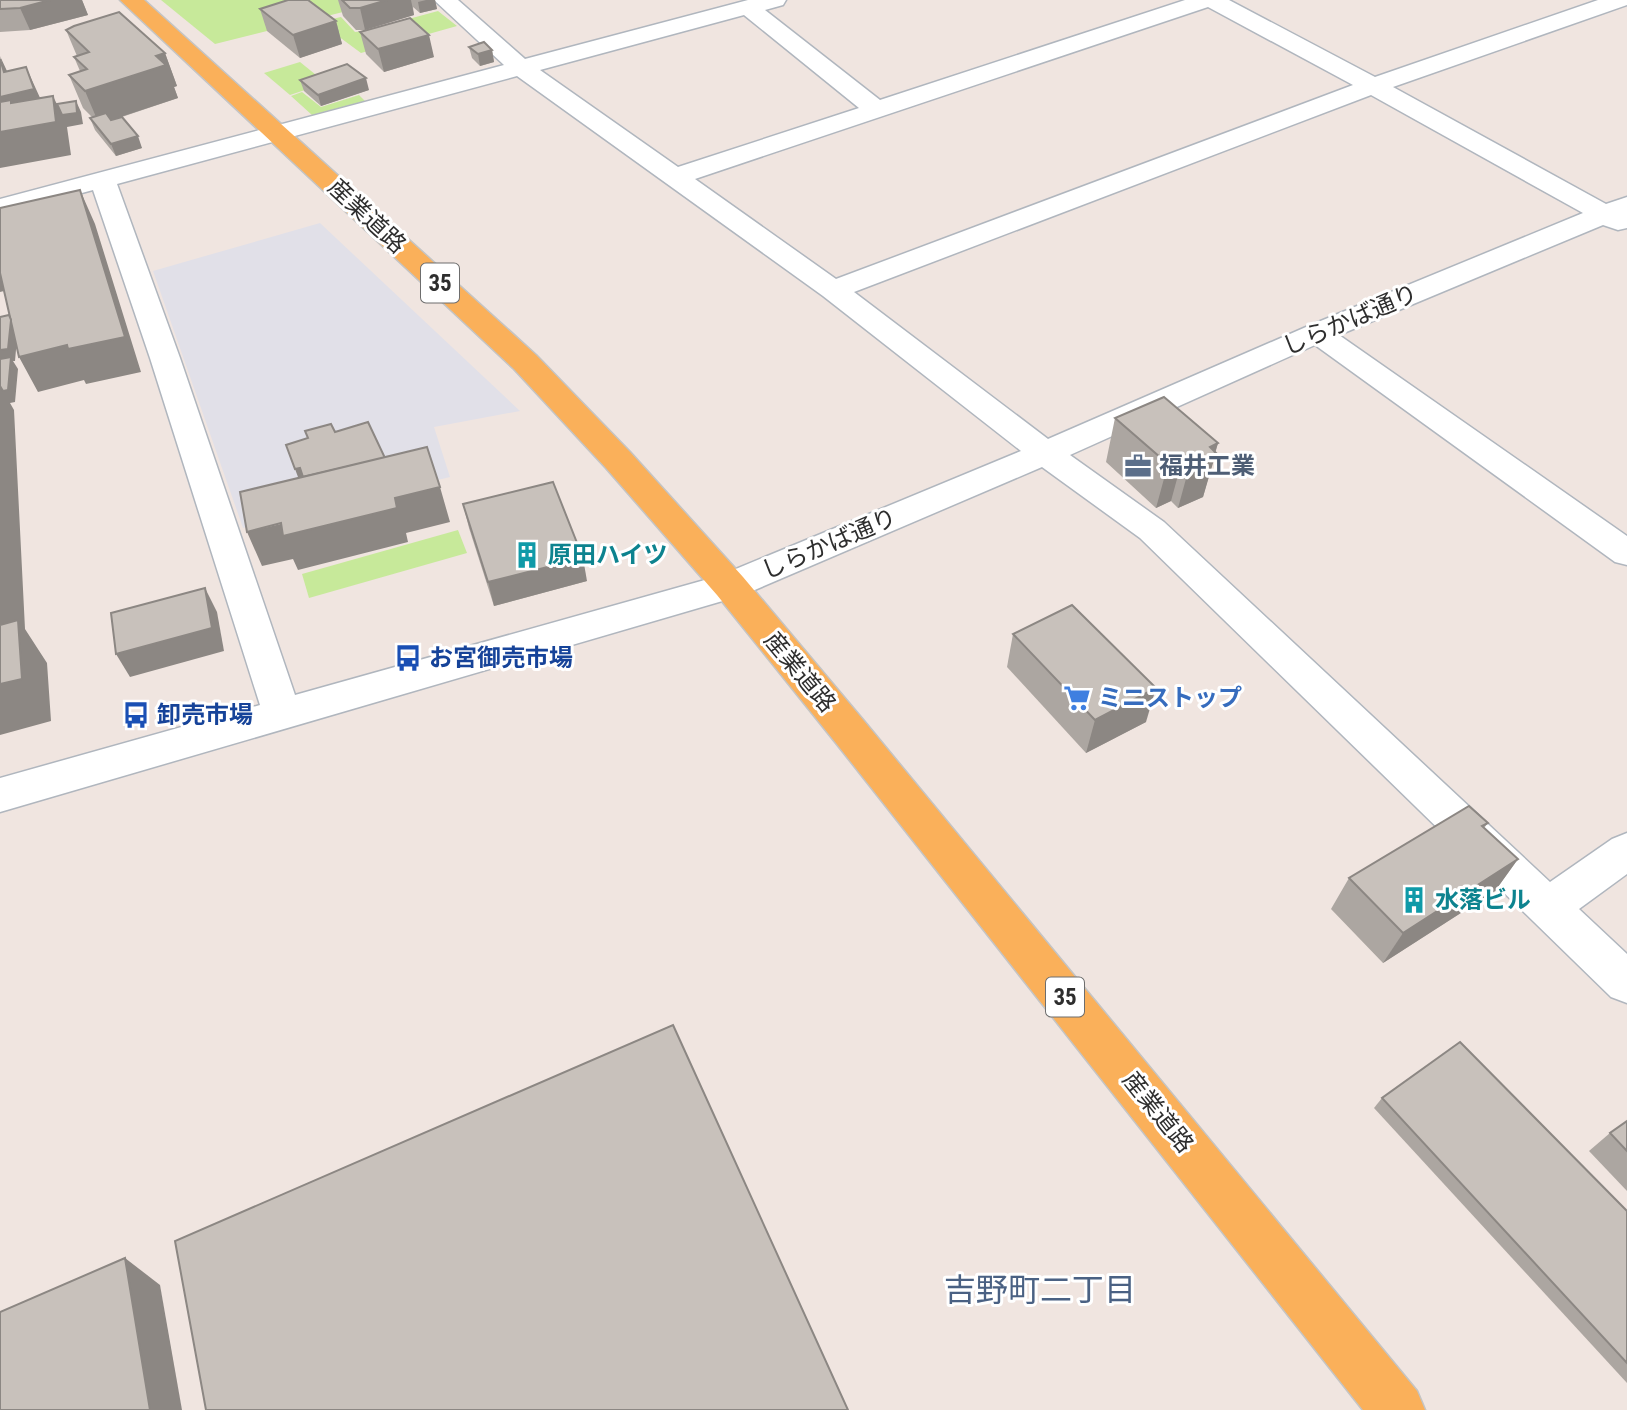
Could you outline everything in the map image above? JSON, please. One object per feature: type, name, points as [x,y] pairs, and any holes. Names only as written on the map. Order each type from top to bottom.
[{"type":"main road","name":"産業道路","points":[[131,0],[525,362],[618,460],[730,586],[1398,1410]]},
{"type":"street","points":[[445,0],[522,68],[833,290],[1045,453],[1152,530],[1627,983]]},
{"type":"street","points":[[0,206],[775,0]]},
{"type":"street","points":[[675,177],[1209,0],[1619,215]]},
{"type":"street","points":[[833,290],[1373,86],[1620,0]]},
{"type":"street","points":[[748,7],[877,110]]},
{"type":"street","points":[[102,179],[166,358],[282,715]]},
{"type":"street","name":"しらかば通り","points":[[0,795],[730,586],[1045,453],[1317,333],[1619,215]]},
{"type":"street","points":[[1317,333],[1627,553]]},
{"type":"street","points":[[1547,908],[1627,851]]},
{"type":"shaded area","points":[[320,223],[520,411],[434,427],[450,477],[243,528],[153,271]]},
{"type":"green space","points":[[161,0],[391,0],[215,44]]},
{"type":"green space","points":[[438,11],[457,26],[361,53],[319,22],[341,17],[355,32]]},
{"type":"green space","points":[[300,62],[326,83],[290,95],[264,73]]},
{"type":"green space","points":[[302,92],[321,107],[359,95],[365,101],[312,115],[291,96]]},
{"type":"green space","points":[[458,530],[467,553],[309,598],[302,574]]},
{"type":"building","points":[[0,0],[50,0],[20,8],[0,9]]},
{"type":"building","points":[[288,0],[308,0],[336,21],[293,35],[260,9]]},
{"type":"building","points":[[342,0],[387,0],[360,8],[350,8]]},
{"type":"building","points":[[119,12],[165,53],[156,56],[166,65],[85,91],[69,75],[87,69],[74,57],[89,52],[66,30]]},
{"type":"building","points":[[410,18],[429,35],[378,49],[360,32]]},
{"type":"building","points":[[484,42],[492,50],[478,54],[469,47]]},
{"type":"building","points":[[0,59],[4,72],[26,67],[34,89],[0,97]]},
{"type":"building","points":[[347,64],[366,78],[318,95],[300,80]]},
{"type":"building","points":[[53,96],[56,122],[0,132],[0,102],[11,100],[11,103]]},
{"type":"building","points":[[76,101],[77,113],[62,115],[57,104]]},
{"type":"building","points":[[106,113],[111,120],[122,117],[138,136],[111,144],[90,118]]},
{"type":"building","points":[[80,190],[125,337],[68,349],[67,345],[19,357],[0,273],[0,208]]},
{"type":"building","points":[[9,315],[11,320],[8,349],[0,350],[0,317]]},
{"type":"building","points":[[11,357],[8,390],[3,391],[0,386],[0,359]]},
{"type":"building","points":[[1164,397],[1218,443],[1210,447],[1216,453],[1190,464],[1183,457],[1168,464],[1115,418]]},
{"type":"building","points":[[368,422],[385,458],[303,477],[300,468],[295,469],[286,445],[308,438],[305,431],[331,424],[335,432]]},
{"type":"building","points":[[427,447],[440,487],[395,498],[397,508],[283,536],[281,523],[247,532],[240,492]]},
{"type":"building","name":"原田ハイツ","points":[[553,482],[583,558],[488,582],[463,504]]},
{"type":"building","points":[[205,588],[212,628],[116,654],[111,613]]},
{"type":"building","points":[[1072,605],[1156,688],[1095,720],[1013,634]]},
{"type":"building","points":[[18,620],[22,679],[0,684],[0,625]]},
{"type":"building","points":[[1469,806],[1488,823],[1482,826],[1518,859],[1403,933],[1349,878]]},
{"type":"building","points":[[673,1025],[848,1410],[206,1410],[175,1241]]},
{"type":"building","points":[[1460,1042],[1627,1211],[1627,1363],[1382,1098]]},
{"type":"building","points":[[1627,1121],[1627,1151],[1610,1133]]},
{"type":"building","points":[[125,1258],[150,1410],[0,1410],[0,1312]]},
{"type":"place","name":"福井工業","points":[[1138,466]]},
{"type":"place","name":"原田ハイツ","points":[[527,555]]},
{"type":"place","name":"お宮御売市場","points":[[408,658]]},
{"type":"place","name":"ミニストップ","points":[[1077,698]]},
{"type":"place","name":"卸売市場","points":[[136,715]]},
{"type":"place","name":"水落ビル","points":[[1414,900]]},
{"type":"district","name":"吉野町二丁目","points":[[1040,1290]]}]
